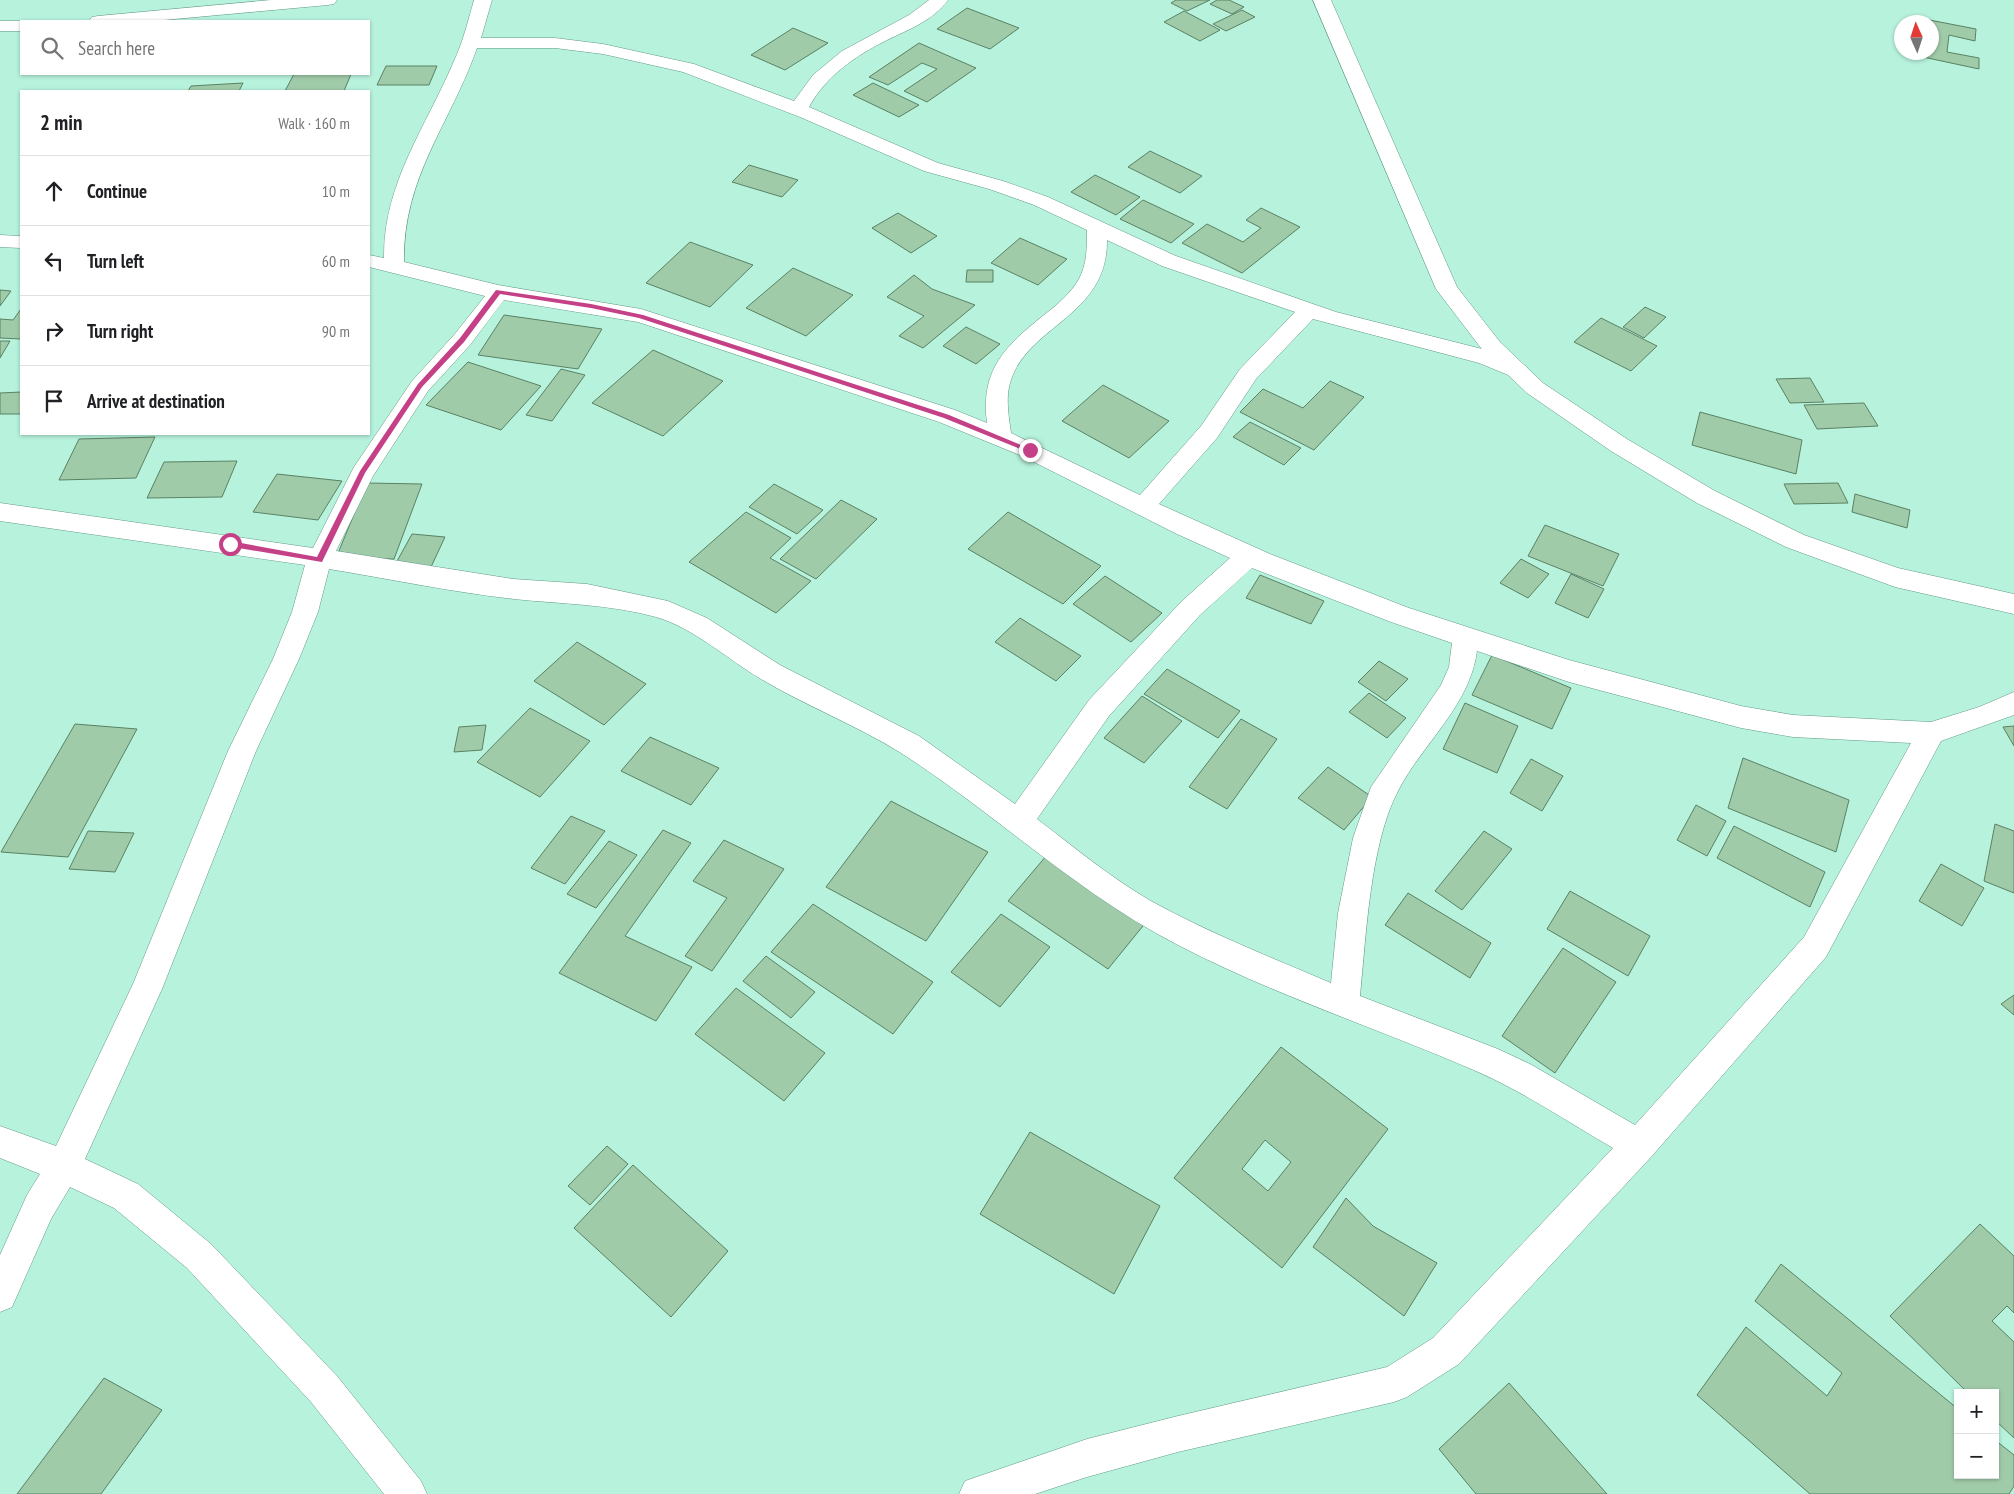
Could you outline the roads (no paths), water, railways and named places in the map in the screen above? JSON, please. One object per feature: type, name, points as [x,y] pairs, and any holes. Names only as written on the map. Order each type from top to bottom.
[{"type":"street","points":[[109,20],[328,0]]},
{"type":"street","points":[[394,266],[393,234],[408,177],[463,61],[483,0]]},
{"type":"street","points":[[798,110],[810,88],[820,77],[860,48],[919,18],[939,0]]},
{"type":"street","points":[[1322,0],[1447,289],[1492,347],[1535,388],[1619,445],[1706,497],[1795,541],[1895,577],[2014,604]]},
{"type":"street","points":[[0,26],[20,26]]},
{"type":"street","points":[[469,43],[555,43],[647,57],[688,68],[798,110],[930,167],[996,185],[1033,199],[1169,261],[1310,309],[1416,340],[1486,357],[1518,371]]},
{"type":"street","points":[[1000,438],[997,408],[998,386],[1005,369],[1019,349],[1082,294],[1098,260],[1097,228]]},
{"type":"street","points":[[0,241],[20,242]]},
{"type":"street","points":[[370,261],[499,292],[591,306],[641,316],[947,416],[1030,450],[1143,507],[1249,556],[1354,598],[1569,671],[1741,717],[1793,726],[1932,733],[1987,715],[2014,703]]},
{"type":"street","points":[[0,1295],[39,1207],[64,1166],[146,989],[242,751],[286,659],[305,612],[319,560],[362,472],[420,386],[462,340],[499,292]]},
{"type":"street","points":[[1143,507],[1209,432],[1254,367],[1310,309]]},
{"type":"street","points":[[0,512],[230,544],[319,560],[513,588],[587,594],[659,608],[698,625],[771,672],[908,744],[1018,821],[1088,875],[1139,909],[1191,937],[1344,1004],[1487,1060],[1520,1075],[1639,1146]]},
{"type":"street","points":[[1018,821],[1037,798],[1099,708],[1191,608],[1249,556]]},
{"type":"street","points":[[1344,1004],[1353,913],[1367,838],[1385,787],[1420,739],[1452,690],[1462,667],[1466,637]]},
{"type":"street","points":[[978,1494],[1087,1458],[1178,1434],[1394,1384],[1446,1351],[1639,1146],[1815,947],[1932,733]]},
{"type":"street","points":[[0,1142],[64,1166],[126,1196],[199,1256],[324,1389],[408,1494]]}]
